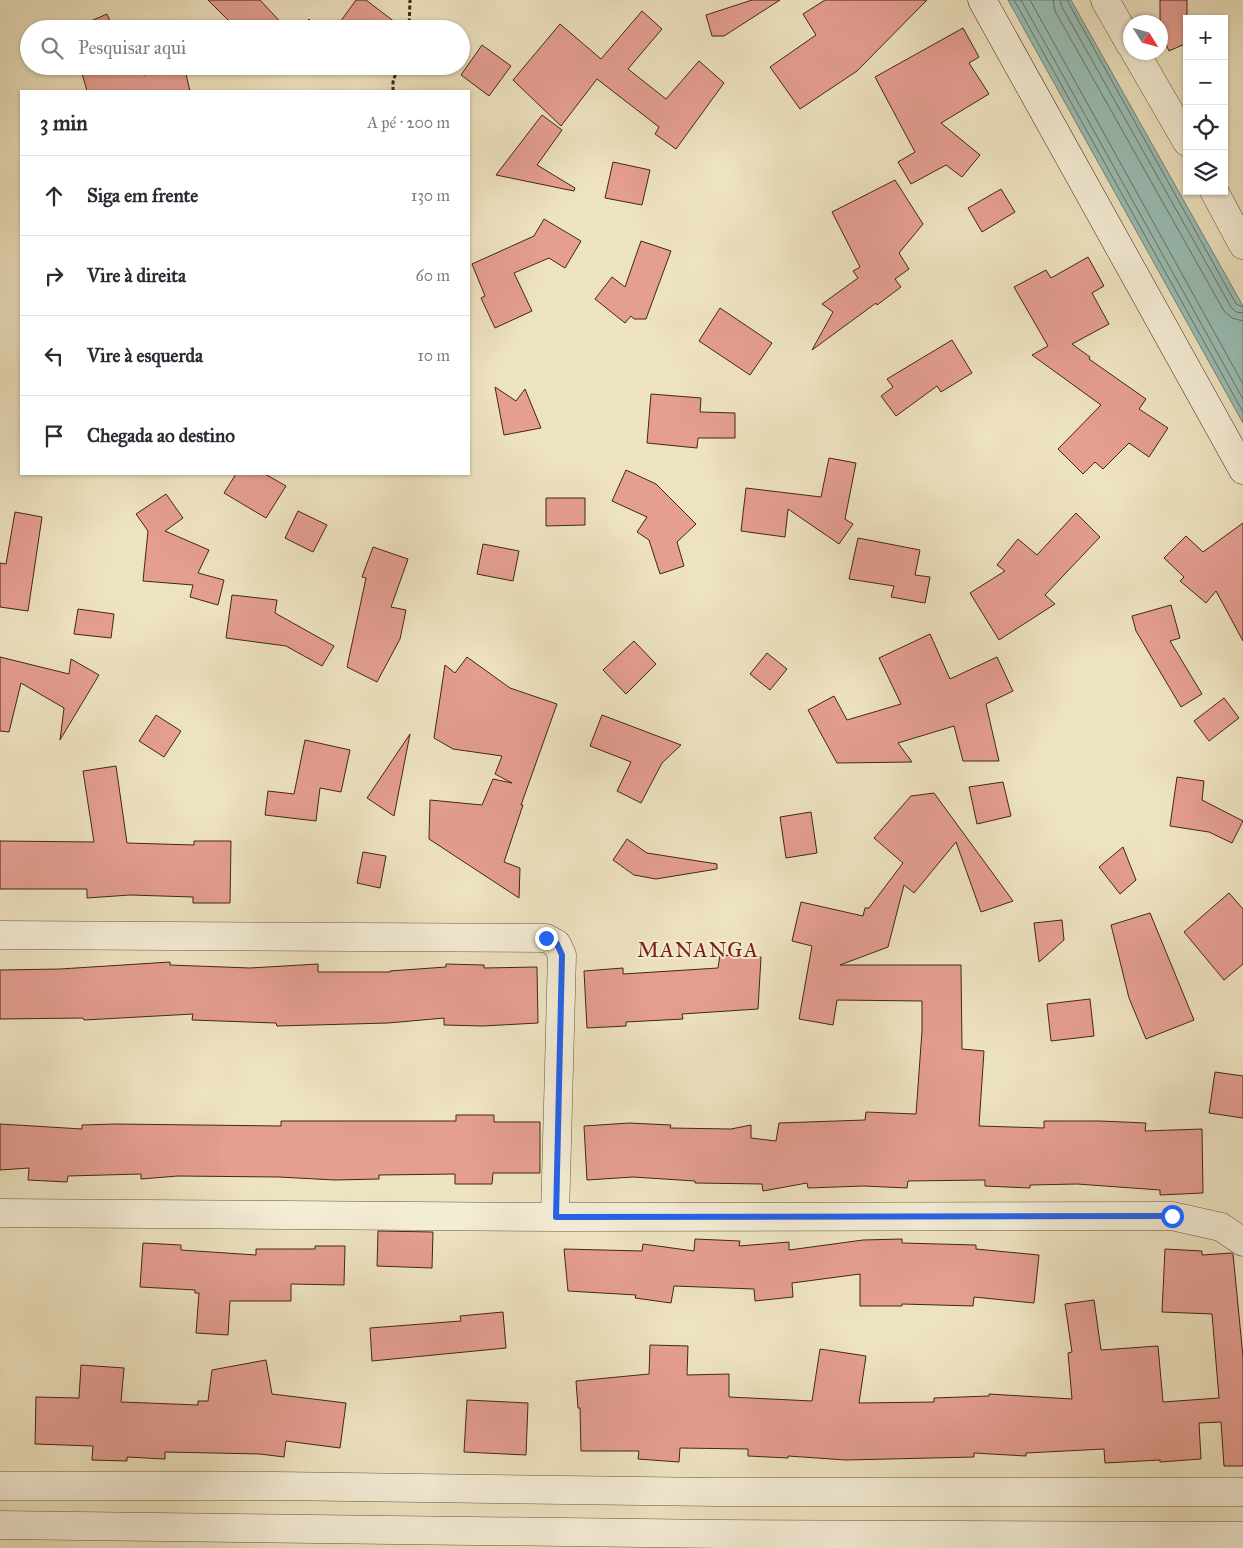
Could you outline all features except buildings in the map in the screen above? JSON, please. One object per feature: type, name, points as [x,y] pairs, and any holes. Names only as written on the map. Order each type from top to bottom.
[{"type":"street","points":[[982,0],[1243,470]]},
{"type":"street","points":[[1105,0],[1123,32]]},
{"type":"street","points":[[1140,60],[1183,135]]},
{"type":"street","points":[[1216,195],[1243,245]]},
{"type":"street","points":[[0,935],[546,938],[557,944],[562,955],[556,1217]]},
{"type":"street","points":[[0,1213],[556,1217],[1172,1216],[1221,1227],[1243,1242]]},
{"type":"street","points":[[0,1486],[276,1486],[715,1492],[1243,1492]]},
{"type":"street","points":[[273,1539],[276,1486]]},
{"type":"street","points":[[0,1525],[273,1539],[719,1541],[1243,1536]]},
{"type":"path","points":[[409,20],[410,0]]},
{"type":"path","points":[[393,90],[395,75]]},
{"type":"water","points":[[1008,0],[1071,0],[1243,306],[1243,423]]},
{"type":"district","name":"MANANGA","points":[[698,950]]},
{"type":"route","points":[[546,938],[557,944],[562,955],[556,1217],[1172,1216]]}]
